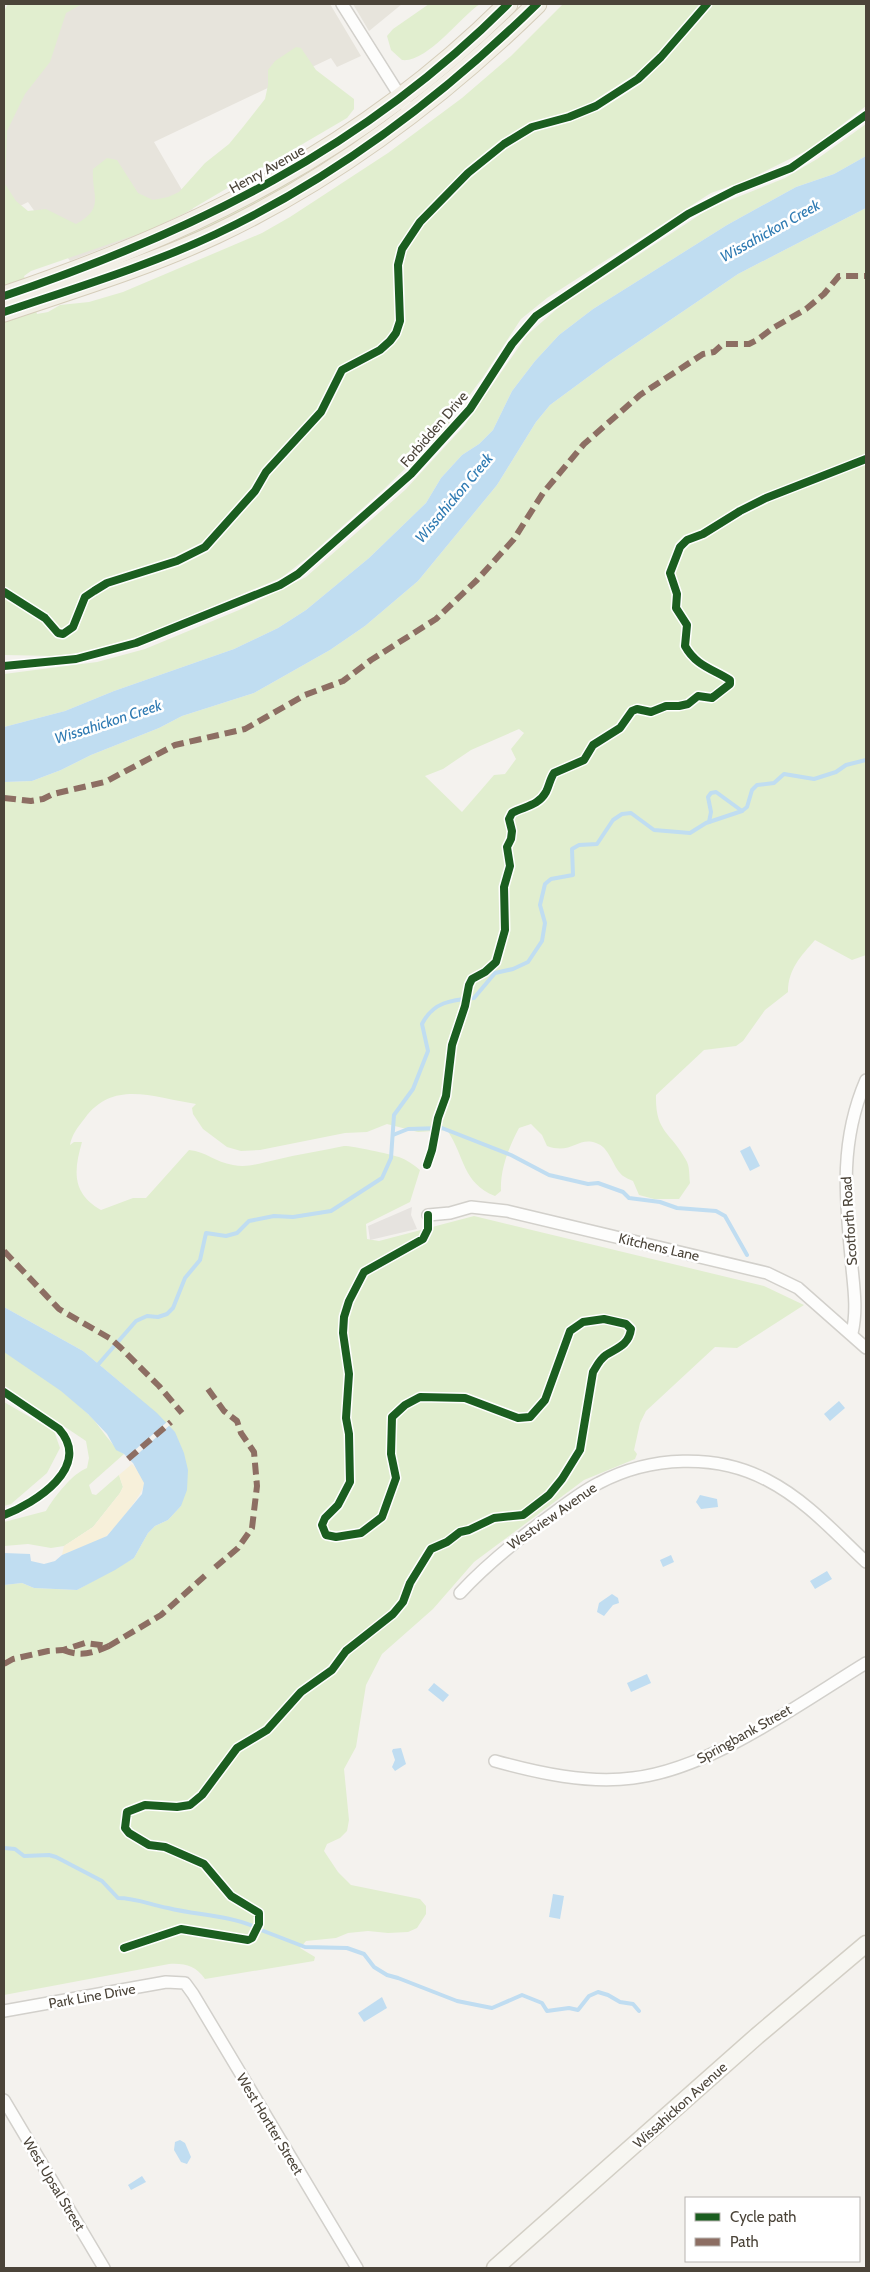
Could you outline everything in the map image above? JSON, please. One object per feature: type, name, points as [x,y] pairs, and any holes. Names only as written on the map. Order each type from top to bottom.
[{"type":"main road","name":"Henry Avenue","points":[[4,312],[47,289],[244,198],[322,152],[400,98],[463,46],[508,4]]},
{"type":"main road","name":"Henry Avenue","points":[[4,296],[47,289],[177,251],[258,214],[333,170],[412,115],[475,63],[536,4]]},
{"type":"street","points":[[342,4],[412,115]]},
{"type":"street","name":"Scotforth Road","points":[[852,1333],[855,1308],[845,1176],[855,1111],[866,1080]]},
{"type":"street","name":"Kitchens Lane","points":[[428,1215],[450,1213],[471,1207],[507,1211],[777,1276],[798,1288],[852,1333],[866,1348]]},
{"type":"street","name":"Westview Avenue","points":[[460,1593],[499,1554],[591,1487],[622,1473],[662,1462],[688,1461],[714,1464],[742,1470],[766,1479],[810,1509],[866,1562]]},
{"type":"street","name":"Springbank Street","points":[[494,1761],[527,1770],[592,1778],[631,1779],[664,1772],[715,1752],[866,1663]]},
{"type":"street","name":"Wissahickon Avenue","points":[[496,2268],[757,2036],[866,1944]]},
{"type":"street","name":"Park Line Drive","points":[[4,2011],[166,1982],[181,1982]]},
{"type":"street","name":"West Hortter Street","points":[[181,1982],[189,1987],[357,2268]]},
{"type":"street","name":"West Upsal Street","points":[[4,2100],[104,2268]]},
{"type":"shaded area","points":[[35,4],[330,4],[361,56],[337,67],[331,58],[154,142],[193,209],[145,232],[70,261],[28,202],[4,214],[4,68]]},
{"type":"shaded area","points":[[353,4],[402,4],[369,31]]},
{"type":"shaded area","points":[[412,1207],[411,1215],[417,1229],[370,1240],[368,1226]]},
{"type":"green space","points":[[8,4],[82,4],[66,13],[50,62],[25,94],[7,131],[5,184],[16,201],[28,211],[46,209],[76,224],[85,218],[91,212],[95,200],[93,169],[107,158],[117,160],[138,193],[153,200],[168,197],[179,192],[205,163],[229,144],[243,127],[265,99],[268,85],[268,70],[275,61],[296,47],[301,48],[316,70],[354,99],[354,109],[347,118],[185,213],[147,231],[31,271],[24,276],[37,314],[48,312],[60,305],[89,302],[123,292],[262,233],[290,217],[388,153],[462,98],[511,56],[563,4],[866,4],[866,106],[812,148],[745,181],[711,193],[547,298],[521,319],[483,377],[440,435],[384,489],[307,558],[281,578],[146,634],[106,646],[79,653],[53,656],[4,655],[4,11]]},
{"type":"green space","points":[[429,4],[480,4],[432,47],[412,59],[402,60],[391,50],[387,36],[393,29]]},
{"type":"green space","points":[[866,124],[866,156],[834,174],[796,187],[727,225],[593,309],[559,335],[535,361],[512,391],[493,430],[479,444],[462,455],[441,478],[426,503],[369,558],[306,610],[278,628],[234,649],[114,691],[65,711],[4,727],[4,674],[97,662],[145,649],[239,610],[306,577],[405,490],[464,426],[527,335],[559,307],[710,208],[785,178],[817,159]]},
{"type":"green space","points":[[356,139],[337,160],[196,236],[139,256],[139,254]]},
{"type":"green space","points":[[866,208],[866,955],[852,960],[815,940],[800,957],[793,970],[790,976],[788,992],[765,1010],[743,1041],[736,1046],[704,1050],[656,1095],[656,1108],[661,1125],[688,1165],[690,1183],[679,1199],[654,1199],[639,1195],[633,1181],[621,1174],[607,1152],[600,1145],[590,1141],[563,1148],[547,1146],[542,1135],[531,1124],[519,1128],[515,1135],[504,1166],[501,1191],[495,1196],[476,1184],[470,1176],[447,1130],[418,1132],[387,1124],[367,1132],[345,1133],[260,1150],[241,1151],[227,1147],[203,1129],[193,1114],[192,1108],[196,1104],[136,1094],[122,1095],[96,1106],[72,1137],[70,1145],[74,1142],[82,1142],[77,1162],[77,1180],[84,1196],[101,1210],[133,1198],[146,1198],[189,1150],[227,1164],[244,1166],[344,1146],[371,1150],[399,1157],[420,1170],[410,1202],[366,1224],[367,1239],[379,1241],[474,1216],[764,1286],[804,1305],[737,1348],[715,1347],[646,1411],[640,1423],[634,1450],[637,1454],[635,1459],[584,1480],[474,1562],[433,1609],[382,1654],[366,1685],[356,1747],[344,1769],[349,1820],[347,1831],[340,1838],[327,1844],[324,1851],[338,1872],[351,1885],[420,1899],[426,1906],[426,1914],[417,1928],[408,1932],[368,1931],[348,1933],[336,1938],[306,1941],[300,1948],[315,1957],[314,1961],[205,1979],[190,1966],[169,1964],[4,1995],[4,1585],[22,1583],[34,1588],[77,1590],[134,1558],[148,1533],[155,1526],[168,1520],[181,1506],[133,1393],[83,1351],[4,1307],[4,782],[32,781],[159,728],[182,716],[254,693],[330,650],[365,626],[418,581],[497,485],[536,422],[550,405],[607,363],[738,274]],"holes":[[[519,729],[524,733],[511,749],[516,759],[505,774],[494,775],[462,812],[425,776],[443,769],[471,750]]]},
{"type":"green space","points":[[4,1352],[48,1380],[79,1405],[115,1447],[124,1454],[89,1485],[92,1494],[96,1495],[119,1475],[123,1487],[120,1493],[93,1527],[64,1546],[51,1548],[28,1544],[4,1546],[4,1522],[46,1511],[64,1486],[87,1468],[89,1458],[86,1441],[4,1386]]},
{"type":"green space","points":[[4,1402],[54,1431],[60,1448],[47,1473],[11,1504],[4,1506]]},
{"type":"sand","points":[[132,1464],[142,1476],[144,1484],[143,1489],[128,1512],[105,1537],[62,1555],[64,1546],[93,1527],[120,1493],[123,1487],[119,1475]]},
{"type":"water","name":"Wissahickon Creek","points":[[866,156],[866,208],[738,274],[607,363],[550,405],[536,422],[497,485],[418,581],[365,626],[330,650],[254,693],[182,716],[159,728],[32,781],[4,782],[4,727],[65,711],[114,691],[234,649],[278,628],[306,610],[369,558],[426,503],[441,478],[462,455],[479,444],[493,430],[512,391],[535,361],[559,335],[593,309],[727,225],[796,187],[834,174]]},
{"type":"water","points":[[750,1146],[760,1166],[750,1171],[740,1151]]},
{"type":"water","points":[[4,1307],[83,1351],[157,1413],[175,1432],[184,1453],[188,1470],[187,1490],[181,1506],[168,1520],[155,1526],[148,1533],[134,1558],[77,1590],[34,1588],[22,1583],[4,1585],[4,1553],[30,1554],[31,1561],[44,1564],[55,1561],[62,1555],[107,1536],[142,1494],[144,1483],[133,1463],[124,1454],[116,1450],[107,1434],[88,1414],[61,1391],[4,1352]]},
{"type":"water","points":[[839,1401],[845,1408],[830,1421],[824,1414]]},
{"type":"water","points":[[700,1495],[717,1499],[718,1507],[701,1509],[696,1502]]},
{"type":"water","points":[[671,1555],[674,1562],[663,1567],[660,1560]]},
{"type":"water","points":[[827,1571],[832,1579],[815,1589],[810,1581]]},
{"type":"water","points":[[612,1594],[618,1598],[619,1603],[613,1605],[604,1616],[597,1612],[599,1603]]},
{"type":"water","points":[[647,1674],[651,1683],[631,1692],[627,1683]]},
{"type":"water","points":[[434,1683],[449,1695],[443,1702],[428,1690]]},
{"type":"water","points":[[401,1748],[406,1764],[395,1771],[392,1767],[395,1760],[392,1751],[393,1749]]},
{"type":"water","points":[[553,1894],[564,1896],[560,1919],[549,1917]]},
{"type":"water","points":[[382,1997],[387,2008],[364,2022],[358,2013]]},
{"type":"water","points":[[180,2140],[185,2143],[191,2157],[187,2164],[181,2162],[174,2150],[175,2142]]},
{"type":"water","points":[[142,2176],[146,2182],[131,2190],[128,2185]]},
{"type":"pier","points":[[168,1421],[171,1424],[130,1461],[127,1457]]},
{"type":"waterway","name":"Kitchens Lane","points":[[96,1367],[136,1321],[147,1316],[158,1317],[167,1314],[173,1308],[185,1278],[200,1260],[206,1233],[226,1236],[237,1233],[249,1221],[274,1216],[293,1217],[331,1211],[382,1178],[391,1158],[394,1115],[413,1089],[428,1051],[422,1024],[426,1017],[437,1007],[450,1001],[474,998],[495,973],[513,969],[528,962],[542,941],[545,923],[540,905],[545,884],[551,879],[573,875],[572,849],[579,845],[597,844],[613,820],[622,814],[631,813],[654,830],[690,833],[706,823],[742,811],[747,807],[752,790],[757,785],[774,783],[784,774],[814,779],[836,772],[846,765],[866,760]]},
{"type":"waterway","name":"Kitchens Lane","points":[[709,822],[711,812],[708,797],[711,793],[716,792],[742,811]]},
{"type":"waterway","points":[[393,1135],[408,1129],[442,1128],[511,1155],[549,1175],[588,1184],[598,1183],[623,1192],[629,1198],[660,1202],[677,1208],[716,1211],[725,1216],[747,1255]]},
{"type":"waterway","points":[[4,1848],[15,1849],[24,1856],[49,1855],[56,1857],[102,1881],[118,1898],[222,1917],[253,1926]]},
{"type":"waterway","points":[[261,1930],[305,1947],[347,1948],[364,1954],[374,1967],[387,1975],[457,2001],[492,2008],[522,1995],[542,2003],[547,2011],[569,2008],[578,2010],[589,1996],[598,1992],[620,2002],[633,2004],[639,2011]]},
{"type":"marked path","points":[[4,798],[31,801],[105,782],[175,745],[245,729],[305,695],[343,681],[371,660],[436,619],[477,580],[514,539],[543,493],[584,444],[640,395],[703,354],[714,352],[723,344],[749,344],[757,340],[773,328],[806,309],[824,294],[839,276],[866,276]]},
{"type":"marked path","points":[[4,1251],[59,1309],[111,1339],[121,1348],[159,1386],[182,1413]]},
{"type":"marked path","points":[[208,1389],[224,1411],[237,1421],[241,1433],[254,1452],[257,1486],[252,1528],[238,1548],[212,1570]]},
{"type":"marked path","points":[[128,1459],[171,1422]]},
{"type":"marked path","points":[[4,1664],[13,1659],[48,1651],[63,1650],[85,1643],[109,1646],[161,1615],[208,1573]]},
{"type":"marked path","points":[[63,1650],[81,1654],[98,1651],[109,1646]]},
{"type":"cycle path","points":[[4,296],[75,271],[143,243],[210,213],[274,180],[335,143],[395,102],[453,56],[508,4]]},
{"type":"cycle path","points":[[4,312],[111,276],[190,246],[261,212],[346,161],[426,103],[537,4]]},
{"type":"cycle path","points":[[4,592],[45,618],[58,633],[63,634],[73,627],[85,597],[107,583],[177,561],[205,547],[255,491],[266,472],[321,412],[342,370],[380,350],[396,333],[400,321],[398,265],[402,249],[420,222],[468,173],[504,144],[532,127],[569,117],[596,106],[638,79],[661,57],[707,4]]},
{"type":"cycle path","name":"Forbidden Drive","points":[[4,666],[76,659],[136,643],[280,585],[298,574],[411,474],[470,409],[512,344],[536,316],[688,214],[735,190],[791,168],[866,115]]},
{"type":"cycle path","points":[[427,1165],[438,1118],[446,1096],[452,1045],[465,1006],[469,985],[472,979],[485,972],[496,962],[505,930],[504,887],[510,866],[507,847],[511,839],[512,831],[509,819],[512,813],[531,805],[543,797],[554,773],[584,760],[593,745],[620,728],[632,711],[637,709],[651,712],[666,706],[688,704],[698,696],[712,698],[730,684],[730,680],[694,658],[685,646],[687,625],[676,608],[677,594],[670,573],[680,547],[687,540],[703,534],[740,511],[766,498],[866,459]]},
{"type":"cycle path","points":[[124,1948],[181,1929],[248,1940],[252,1938],[259,1924],[259,1913],[231,1896],[204,1864],[165,1847],[149,1845],[129,1833],[125,1828],[127,1812],[145,1805],[177,1807],[190,1805],[202,1795],[237,1748],[267,1730],[301,1692],[332,1670],[346,1651],[393,1614],[403,1602],[410,1583],[431,1549],[447,1542],[460,1532],[469,1530],[494,1518],[523,1515],[549,1495],[562,1479],[580,1450],[593,1372],[606,1355],[628,1339],[631,1329],[626,1324],[604,1319],[583,1322],[570,1331],[545,1400],[530,1417],[518,1418],[465,1398],[420,1397],[405,1405],[392,1417],[391,1454],[396,1478],[382,1517],[361,1533],[336,1537],[326,1535],[322,1525],[325,1518],[338,1505],[350,1482],[349,1434],[346,1418],[349,1374],[343,1333],[344,1317],[349,1301],[364,1272],[423,1239],[428,1229],[428,1215]]},
{"type":"cycle path","points":[[4,1392],[59,1429],[68,1443],[69,1457],[65,1470],[44,1493],[4,1515]]}]
